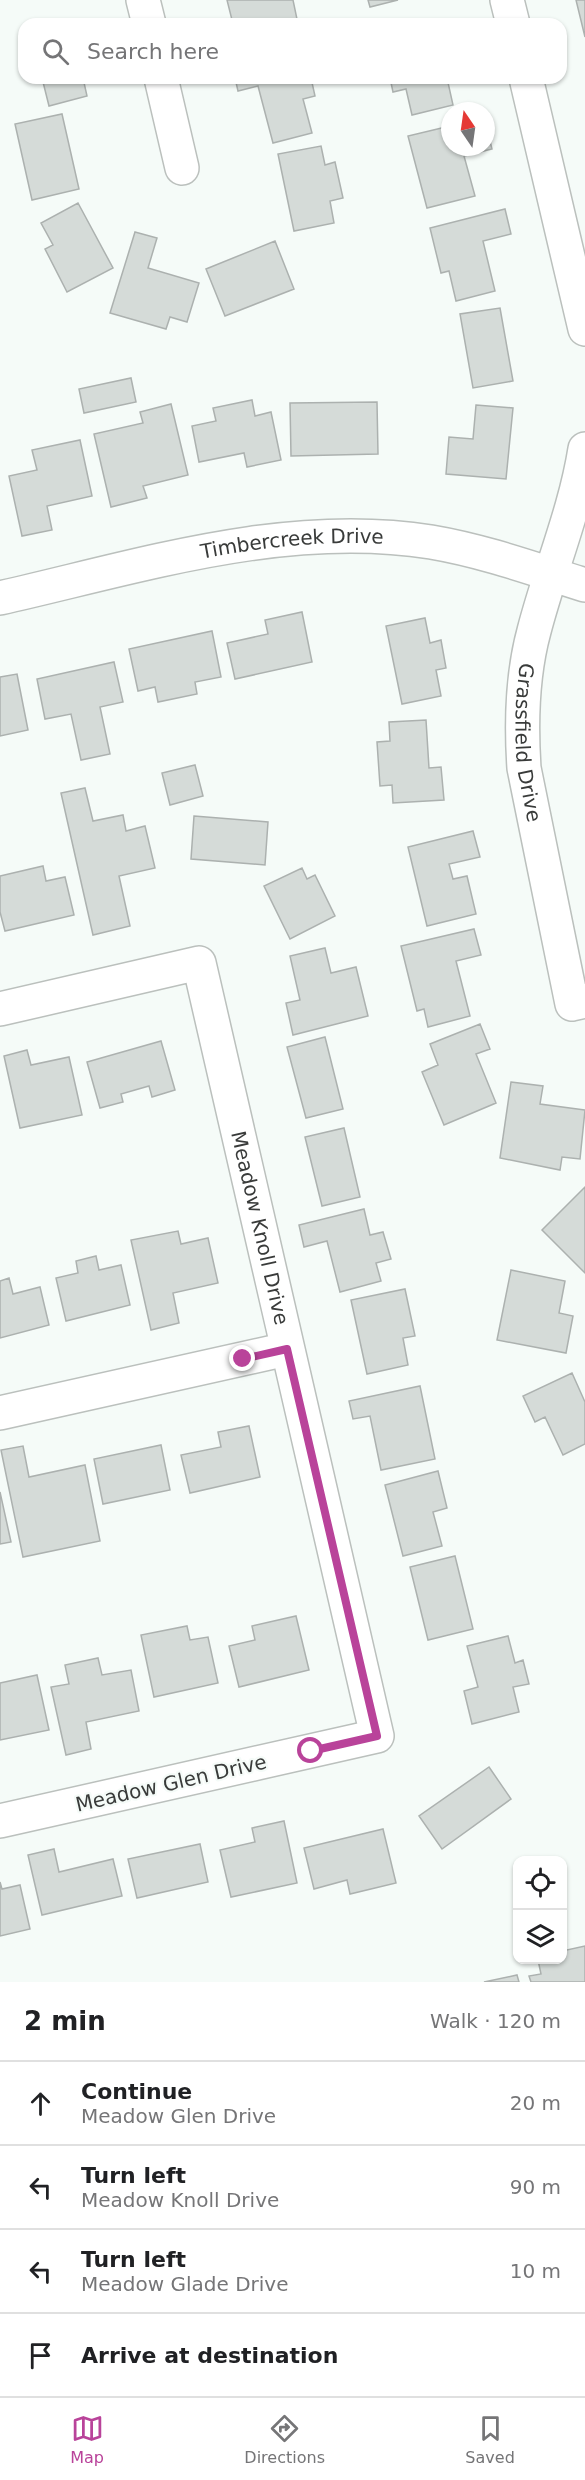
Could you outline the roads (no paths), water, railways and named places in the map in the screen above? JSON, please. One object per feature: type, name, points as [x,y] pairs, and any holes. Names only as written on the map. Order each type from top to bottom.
[{"type":"street","points":[[143,0],[148,18]]},
{"type":"street","points":[[507,0],[512,18]]},
{"type":"street","points":[[163,84],[182,168]]},
{"type":"street","points":[[527,84],[585,329]]},
{"type":"street","name":"Grassfield Drive","points":[[578,1002],[524,768],[522,737],[525,673],[534,632],[578,489],[585,449]]},
{"type":"street","name":"Timbercreek Drive","points":[[0,598],[246,543],[349,535],[430,542],[476,552],[585,585]]},
{"type":"street","name":"Meadow Knoll Drive","points":[[0,1009],[199,963],[377,1736]]},
{"type":"street","points":[[0,1413],[287,1349]]},
{"type":"street","name":"Meadow Glen Drive","points":[[0,1821],[377,1736]]}]
